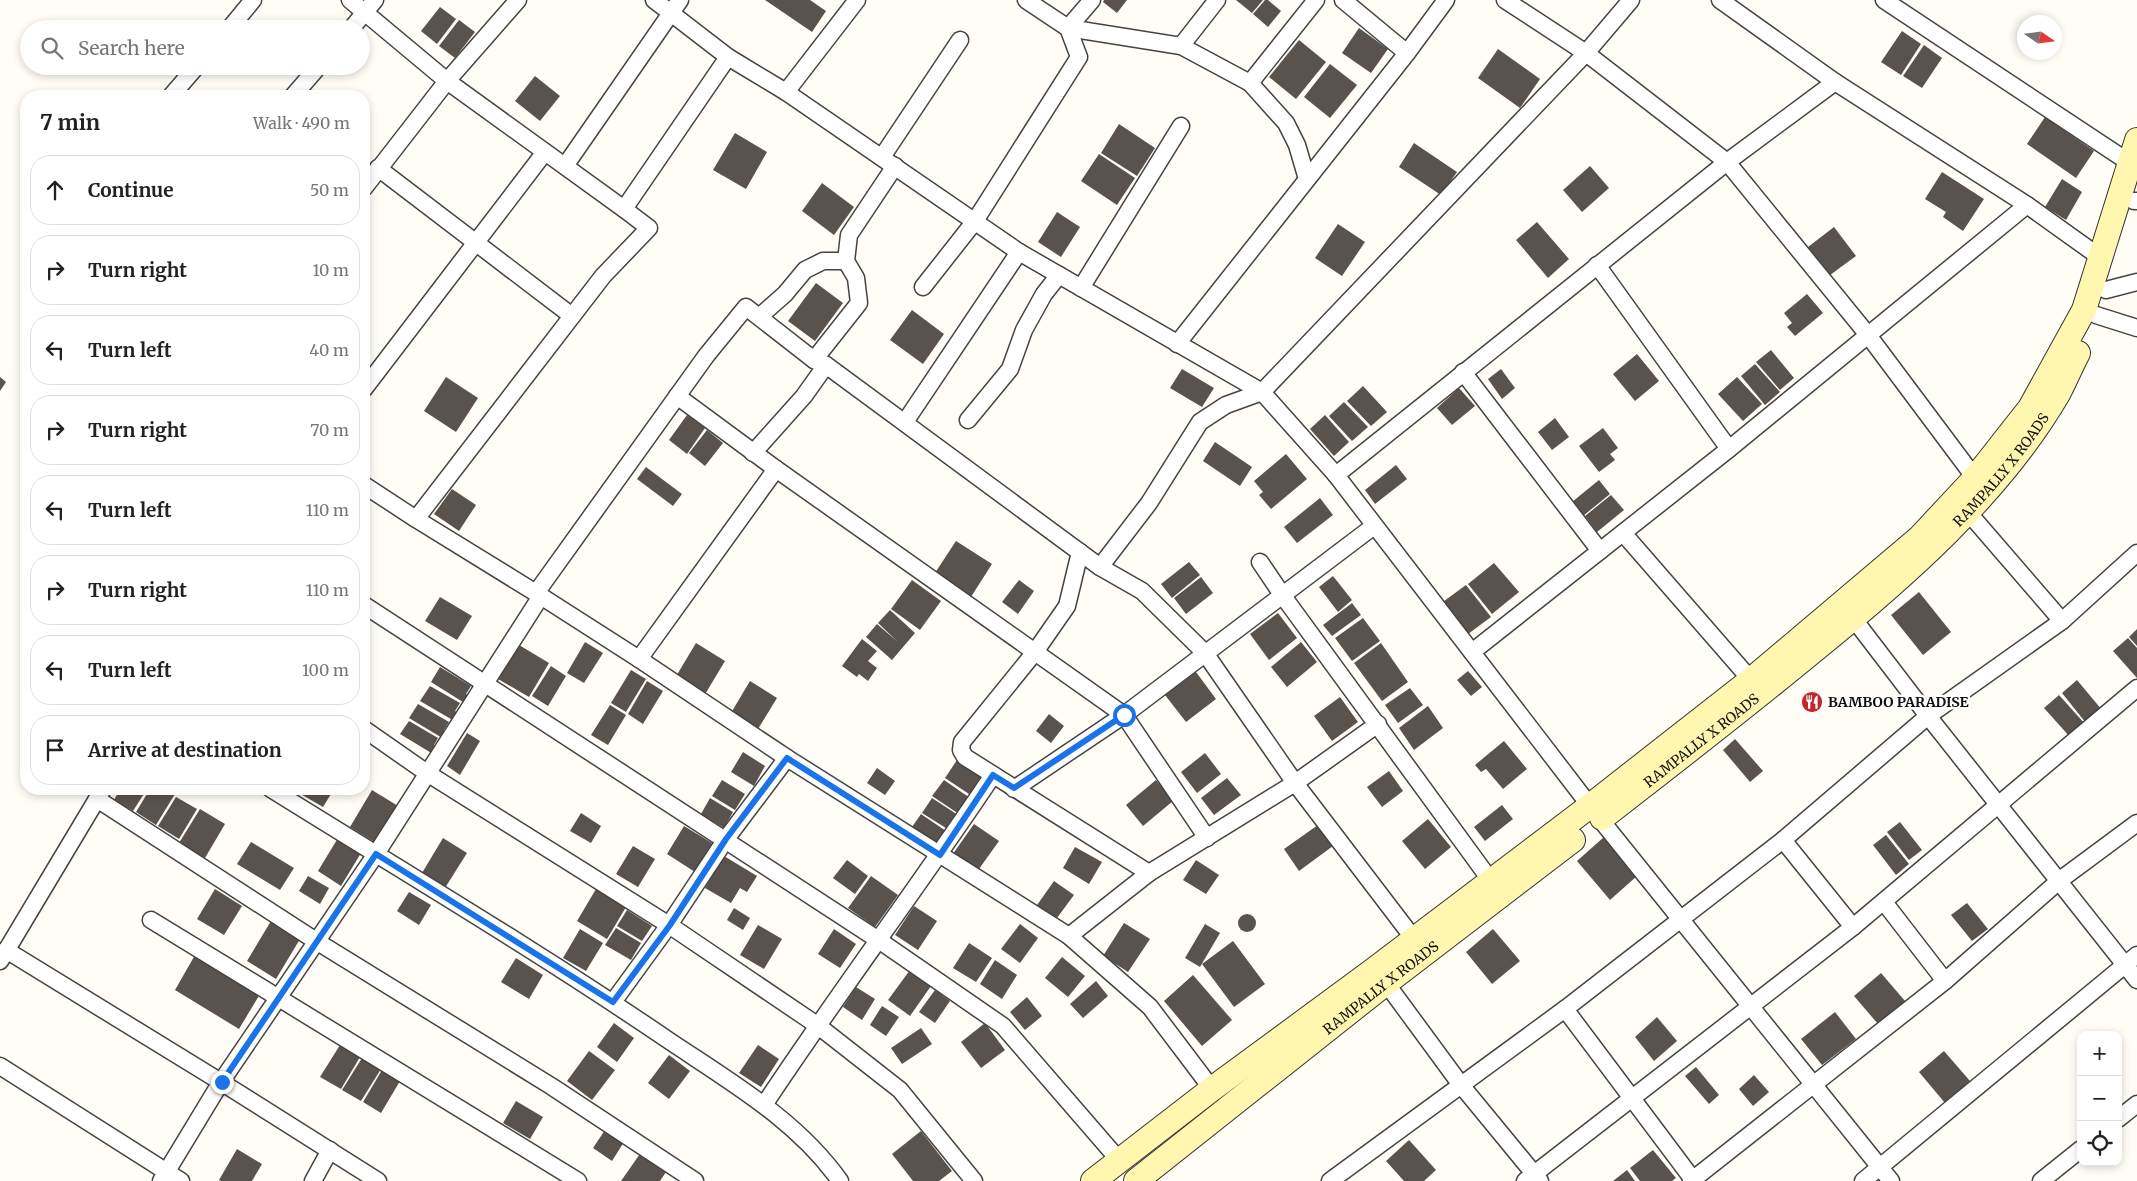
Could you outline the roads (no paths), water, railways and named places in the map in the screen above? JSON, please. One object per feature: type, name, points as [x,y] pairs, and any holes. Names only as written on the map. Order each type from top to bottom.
[{"type":"main road","points":[[1094,1181],[1212,1089],[1491,881],[1595,813],[1918,538],[1975,478],[2030,408],[2084,310],[2137,140]]},
{"type":"main road","name":"RAMPALLY X ROADS","points":[[1136,1181],[1386,983],[1595,813],[1739,712],[1853,618],[1907,570],[1967,511],[2022,447],[2058,393],[2106,290],[2136,198]]},
{"type":"street","points":[[236,20],[253,0]]},
{"type":"street","points":[[350,0],[370,6],[447,81],[649,228],[603,276],[416,519]]},
{"type":"street","points":[[370,179],[447,81],[518,0]]},
{"type":"street","points":[[654,0],[728,57],[786,92],[1019,252],[1262,392],[1336,474],[1595,813],[1891,1181]]},
{"type":"street","points":[[565,166],[680,0]]},
{"type":"street","points":[[786,92],[857,0]]},
{"type":"street","points":[[1026,0],[1068,28],[1181,46],[1250,83],[1286,123],[1297,145],[1307,179]]},
{"type":"street","points":[[1068,28],[1092,0]]},
{"type":"street","points":[[1181,46],[1217,0]]},
{"type":"street","points":[[1250,83],[1316,0]]},
{"type":"street","points":[[1343,0],[1406,53]]},
{"type":"street","points":[[1177,344],[1446,0]]},
{"type":"street","points":[[1504,0],[1586,54],[1728,162],[1868,335],[1975,478]]},
{"type":"street","points":[[1100,567],[1149,502],[1200,422],[1226,405],[1262,392],[1586,54],[1631,0]]},
{"type":"street","points":[[1720,0],[1835,82],[2027,205],[2101,258]]},
{"type":"street","points":[[1884,0],[1907,7],[2130,163]]},
{"type":"street","points":[[358,20],[370,6]]},
{"type":"street","points":[[923,287],[975,221],[1079,57],[1068,28]]},
{"type":"street","points":[[753,453],[804,396],[820,362],[859,303],[856,278],[846,261],[849,235],[888,161],[960,40]]},
{"type":"street","points":[[624,209],[728,57]]},
{"type":"street","points":[[176,90],[189,75]]},
{"type":"street","points":[[298,90],[311,75]]},
{"type":"street","points":[[1336,474],[1598,264],[1728,162],[1835,82]]},
{"type":"street","points":[[1081,288],[1181,126]]},
{"type":"street","points":[[370,381],[545,152]]},
{"type":"street","points":[[378,168],[572,316]]},
{"type":"street","points":[[1472,652],[1729,449],[2027,205]]},
{"type":"street","points":[[905,422],[1019,252]]},
{"type":"street","points":[[759,317],[785,294],[805,270],[823,261],[846,261]]},
{"type":"street","points":[[1598,264],[1729,449]]},
{"type":"street","points":[[968,420],[1010,369],[1024,330],[1044,294],[1059,275]]},
{"type":"street","points":[[2106,290],[2137,282]]},
{"type":"street","points":[[164,1176],[222,1082],[316,940],[376,854],[539,594],[677,396],[706,356],[746,307],[1100,567],[1142,591],[1205,653],[1295,783],[1414,939]]},
{"type":"street","points":[[2096,315],[2137,328]]},
{"type":"street","points":[[1463,372],[1600,551]]},
{"type":"street","points":[[677,396],[753,453],[1124,715],[1207,838]]},
{"type":"street","points":[[639,658],[776,469]]},
{"type":"street","points":[[370,489],[539,594],[639,658],[787,758],[1069,936],[1150,1007],[1212,1089]]},
{"type":"street","points":[[1967,511],[2062,621]]},
{"type":"street","points":[[1014,788],[1124,715],[1374,526]]},
{"type":"street","points":[[1623,533],[1751,680]]},
{"type":"street","points":[[1080,552],[1067,606],[1035,652],[962,742],[962,750],[965,757],[1149,873]]},
{"type":"street","points":[[1330,1181],[1565,1009],[1783,840],[1928,716],[2062,621],[2137,553]]},
{"type":"street","points":[[1260,562],[1491,881]]},
{"type":"street","points":[[370,609],[726,839],[880,941],[1003,1026],[1119,1160]]},
{"type":"street","points":[[1853,618],[1928,716],[2060,880],[2131,960],[2137,980]]},
{"type":"street","points":[[1386,983],[1533,1179],[1632,1097],[1884,902],[2137,688]]},
{"type":"street","points":[[1069,936],[1149,873],[1295,783],[1378,724]]},
{"type":"street","points":[[370,733],[427,773],[670,925],[817,1025],[900,1090],[974,1181]]},
{"type":"street","points":[[613,1002],[670,925],[726,839],[787,758]]},
{"type":"street","points":[[764,1105],[817,1025],[880,941],[940,855],[993,775]]},
{"type":"street","points":[[99,795],[3,955],[222,1082],[378,1181]]},
{"type":"street","points":[[101,795],[316,940],[551,1086],[695,1181]]},
{"type":"street","points":[[281,795],[613,1002],[764,1105],[807,1143],[840,1181]]},
{"type":"street","points":[[1565,1009],[1632,1097],[1692,1181],[1945,980],[2060,880],[2137,823]]},
{"type":"street","points":[[1783,840],[1853,927]]},
{"type":"street","points":[[1884,902],[1945,980]]},
{"type":"street","points":[[151,920],[578,1181]]},
{"type":"street","points":[[1863,1181],[2131,960]]},
{"type":"street","points":[[0,1066],[164,1176],[181,1181]]},
{"type":"street","points":[[2122,1116],[2137,1104]]},
{"type":"street","points":[[313,1181],[330,1150]]},
{"type":"street","points":[[2041,1181],[2077,1152]]},
{"type":"place","name":"BAMBOO PARADISE","points":[[1812,702]]}]
